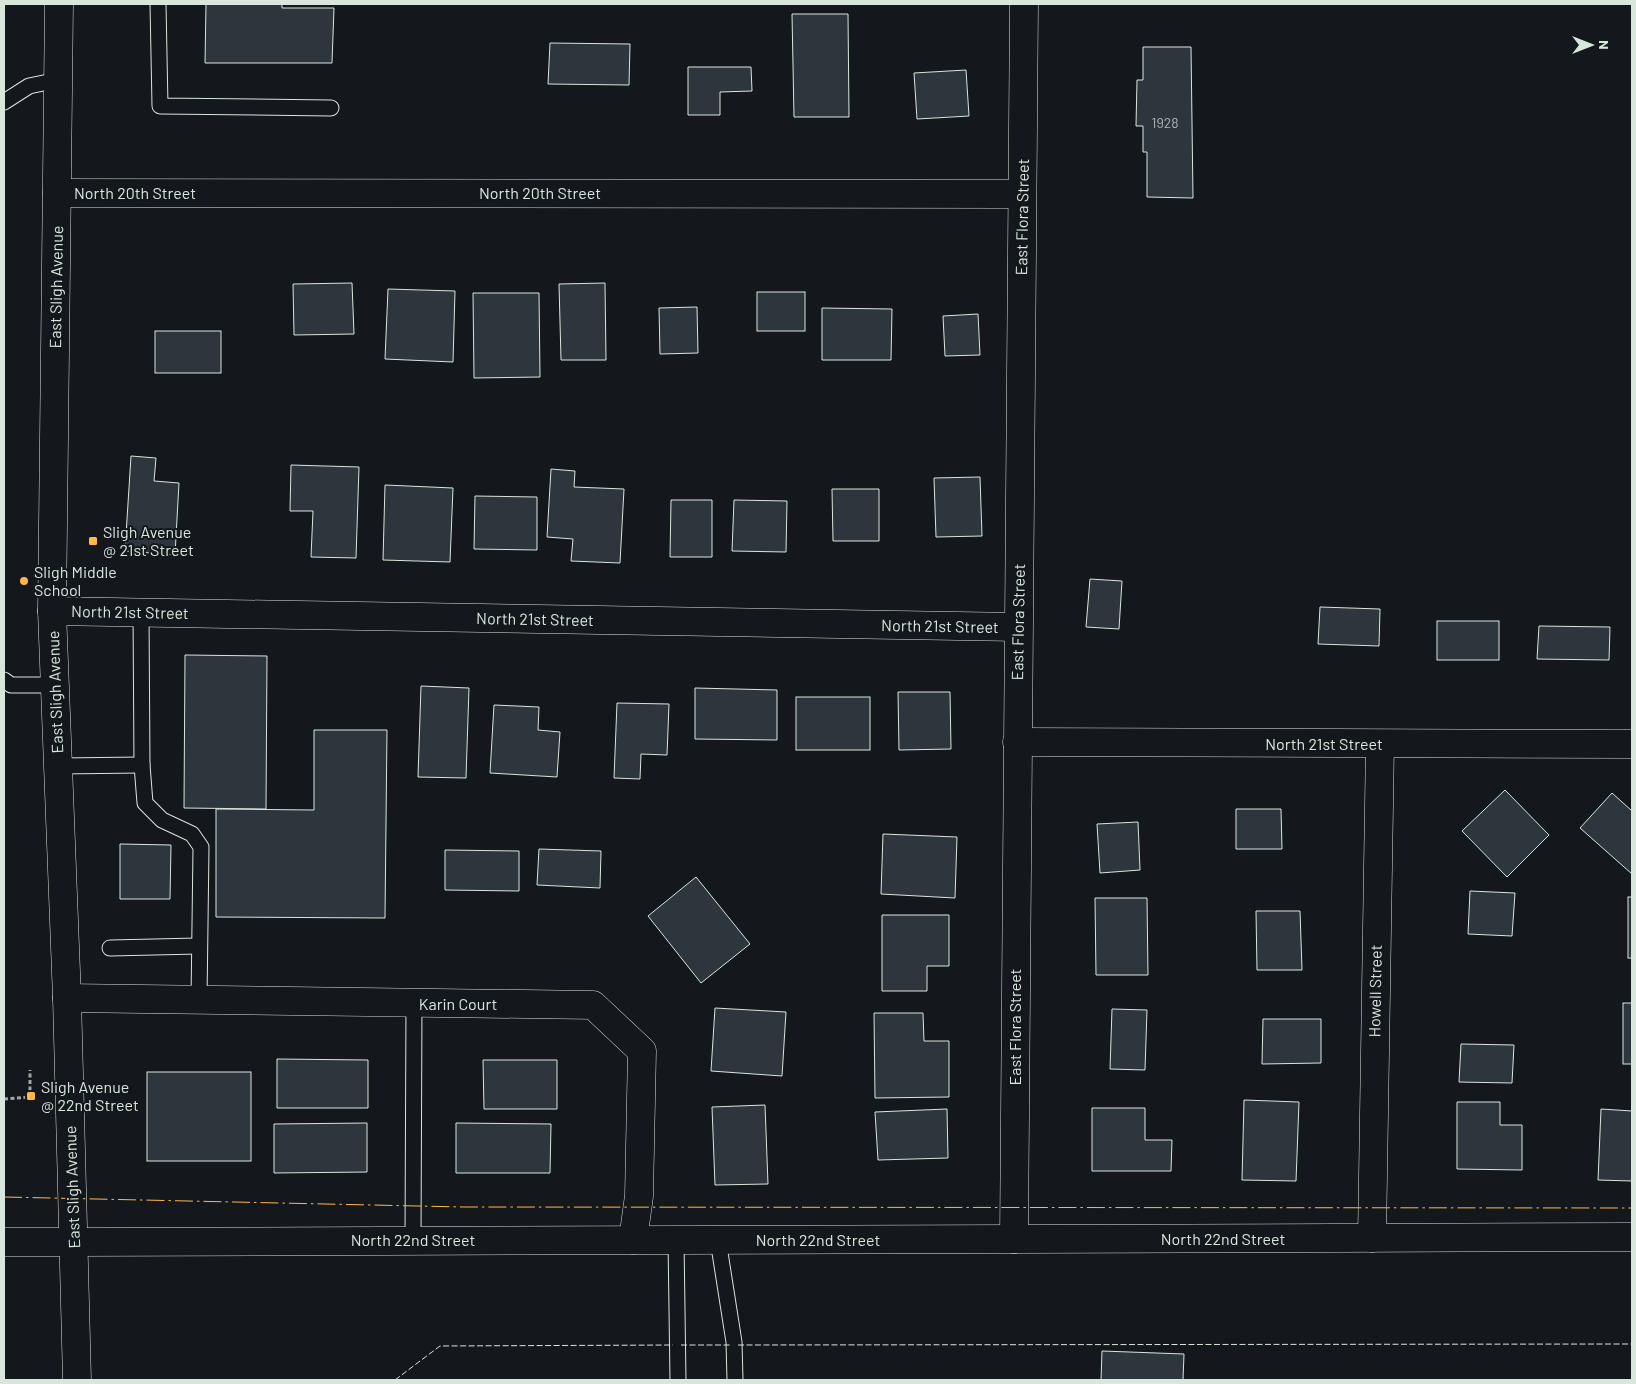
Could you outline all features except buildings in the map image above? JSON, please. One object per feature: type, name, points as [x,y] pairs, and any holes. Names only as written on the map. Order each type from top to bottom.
[{"type":"street","name":"East Sligh Avenue","points":[[59,4],[52,611],[67,998],[77,1380]]},
{"type":"street","name":"East Flora Street","points":[[1014,1239],[1024,4]]},
{"type":"street","name":"North 20th Street","points":[[57,193],[1022,194]]},
{"type":"street","name":"North 21st Street","points":[[52,611],[1018,627]]},
{"type":"street","name":"North 21st Street","points":[[1017,742],[1632,744]]},
{"type":"street","name":"Howell Street","points":[[1372,1238],[1380,744]]},
{"type":"street","name":"Karin Court","points":[[67,998],[593,1005],[642,1051],[639,1196],[633,1240]]},
{"type":"street","name":"North 22nd Street","points":[[4,1242],[1632,1237]]},
{"type":"lane","points":[[158,4],[160,106],[331,108]]},
{"type":"lane","points":[[4,102],[29,86],[58,80]]},
{"type":"lane","points":[[141,612],[142,765],[145,804],[162,820],[192,834],[201,847],[198,1001]]},
{"type":"lane","points":[[4,680],[11,685],[55,685]]},
{"type":"lane","points":[[58,766],[142,765]]},
{"type":"lane","points":[[110,948],[198,946]]},
{"type":"lane","points":[[413,1240],[414,1003]]},
{"type":"lane","points":[[676,1240],[678,1380]]},
{"type":"lane","points":[[718,1240],[734,1342],[735,1380]]},
{"type":"path","points":[[4,1099],[30,1097],[30,1070]]},
{"type":"fence","points":[[738,1345],[1632,1344]]},
{"type":"fence","points":[[395,1380],[440,1346],[673,1345]]},
{"type":"fence","points":[[681,1345],[731,1345]]},
{"type":"power","points":[[4,1197],[463,1207],[1632,1208]]},
{"type":"place","name":"Sligh Avenue @ 21st Street","points":[[93,541]]},
{"type":"place","name":"Sligh Middle School","points":[[24,581]]},
{"type":"place","name":"Sligh Avenue @ 22nd Street","points":[[31,1096]]}]
